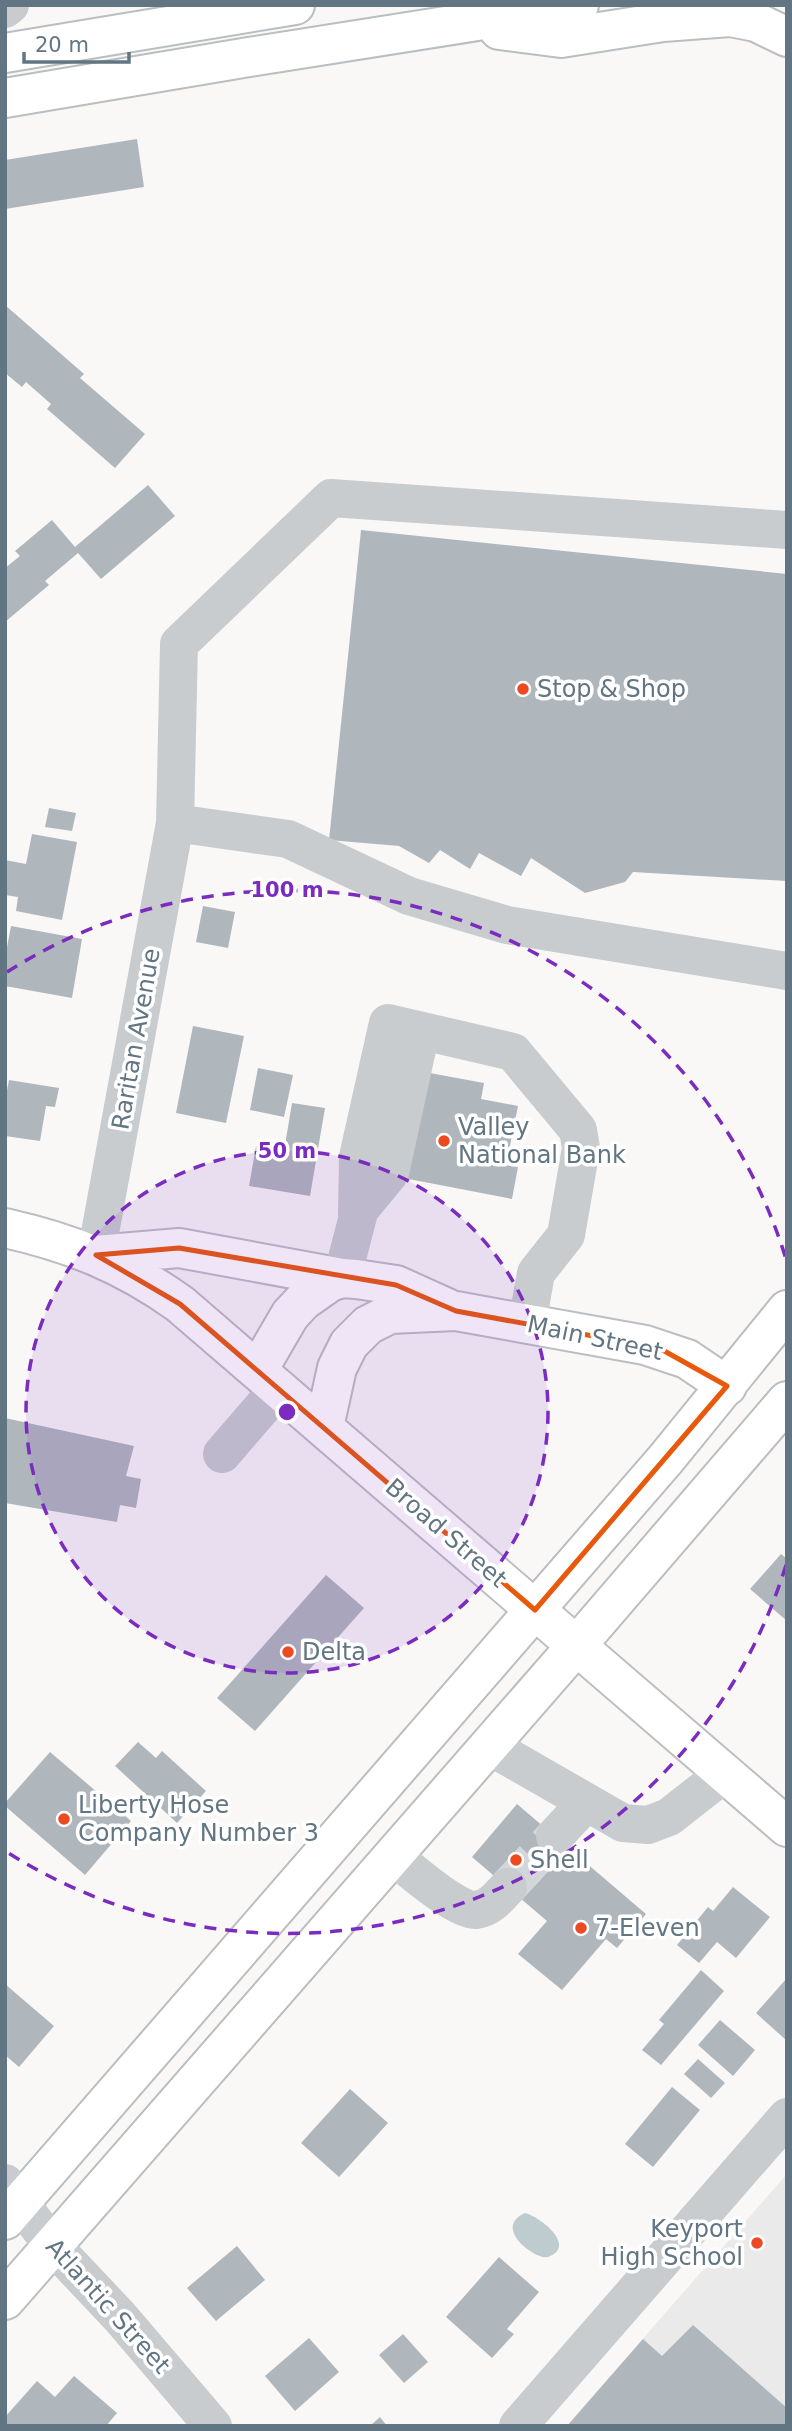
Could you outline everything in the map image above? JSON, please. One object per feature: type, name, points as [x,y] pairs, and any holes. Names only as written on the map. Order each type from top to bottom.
[{"type":"main road","points":[[5,53],[295,5]]},
{"type":"main road","points":[[5,98],[579,5]]},
{"type":"main road","points":[[452,24],[561,38],[677,21],[730,17],[756,22],[787,37]]},
{"type":"main road","points":[[5,1228],[96,1255]]},
{"type":"main road","name":"Main Street","points":[[96,1255],[179,1248],[342,1278],[396,1285],[456,1311]]},
{"type":"main road","name":"Broad Street","points":[[96,1255],[171,1297],[787,1826]]},
{"type":"main road","points":[[269,1379],[280,1329],[303,1301],[318,1288],[342,1278]]},
{"type":"main road","points":[[11,2202],[535,1609],[727,1386],[787,1310]]},
{"type":"main road","name":"Main Street","points":[[324,1427],[338,1368],[349,1344],[358,1333],[379,1318],[390,1314],[456,1311],[659,1348],[687,1359],[727,1386]]},
{"type":"main road","points":[[5,2300],[787,1401]]},
{"type":"street","points":[[5,9],[10,5]]},
{"type":"street","name":"Raritan Avenue","points":[[96,1255],[175,823],[179,643],[331,498],[787,530]]},
{"type":"street","points":[[175,823],[288,839],[409,896],[507,925],[787,971]]},
{"type":"street","points":[[342,1278],[357,1213],[358,1157],[388,1023],[513,1052],[578,1130],[581,1148],[566,1235],[536,1273],[527,1324]]},
{"type":"street","points":[[222,1454],[269,1379]]},
{"type":"street","points":[[489,1746],[623,1824],[648,1825],[669,1817],[725,1773]]},
{"type":"street","points":[[555,1836],[586,1802]]},
{"type":"street","points":[[393,1856],[462,1908],[477,1910],[494,1903],[508,1887]]},
{"type":"street","points":[[518,2426],[787,2117]]},
{"type":"street","name":"Atlantic Street","points":[[11,2202],[120,2317],[202,2422]]},
{"type":"highlighted area","points":[[179,1248],[396,1285],[456,1311],[659,1348],[727,1386],[535,1610],[180,1304],[96,1255]]},
{"type":"shaded area","name":"Keyport High School","points":[[787,2174],[787,2426],[567,2426],[667,2311]]},
{"type":"shaded area","points":[[525,2213],[553,2232],[558,2239],[556,2252],[542,2257],[527,2249],[514,2235],[516,2219]]},
{"type":"building","points":[[137,139],[144,187],[5,209],[5,160]]},
{"type":"building","points":[[5,305],[84,374],[80,378],[145,434],[115,468],[47,409],[51,404],[26,382],[22,387],[5,373]]},
{"type":"building","points":[[148,485],[175,516],[101,579],[78,553],[45,581],[49,585],[5,622],[5,568],[20,556],[15,551],[52,520],[75,547]]},
{"type":"building","points":[[361,530],[787,574],[787,881],[633,872],[625,882],[585,893],[531,858],[521,876],[479,853],[470,869],[440,850],[429,863],[399,846],[329,840]]},
{"type":"building","points":[[49,808],[76,813],[72,831],[45,827]]},
{"type":"building","points":[[32,834],[77,842],[62,920],[16,911],[18,897],[5,895],[5,860],[26,864]]},
{"type":"building","points":[[203,906],[235,912],[228,948],[196,942]]},
{"type":"building","points":[[11,926],[82,939],[72,998],[5,986],[5,958]]},
{"type":"building","points":[[193,1026],[244,1036],[226,1123],[176,1113]]},
{"type":"building","points":[[258,1068],[293,1075],[284,1117],[250,1110]]},
{"type":"building","points":[[419,1071],[484,1083],[481,1099],[518,1106],[506,1165],[518,1167],[512,1199],[398,1177]]},
{"type":"building","points":[[9,1080],[59,1088],[55,1107],[46,1106],[40,1141],[5,1136],[5,1101]]},
{"type":"building","points":[[292,1103],[325,1108],[310,1196],[249,1186],[256,1146],[284,1151]]},
{"type":"building","points":[[5,1418],[134,1446],[126,1476],[141,1479],[136,1508],[120,1505],[117,1522],[5,1503]]},
{"type":"building","points":[[781,1554],[787,1559],[787,1621],[750,1589]]},
{"type":"building","points":[[326,1575],[364,1608],[255,1731],[217,1698]]},
{"type":"building","points":[[138,1742],[156,1758],[162,1751],[206,1791],[177,1823],[115,1766]]},
{"type":"building","points":[[50,1752],[131,1821],[85,1875],[5,1806]]},
{"type":"building","points":[[517,1804],[646,1914],[617,1948],[606,1939],[562,1990],[518,1954],[547,1921],[472,1857]]},
{"type":"building","points":[[733,1887],[770,1917],[736,1958],[717,1942],[699,1963],[677,1945],[708,1907],[713,1911]]},
{"type":"building","points":[[701,1970],[724,1991],[661,2065],[642,2050],[664,2024],[659,2020]]},
{"type":"building","points":[[787,1978],[787,2041],[756,2013]]},
{"type":"building","points":[[5,1984],[54,2026],[19,2067],[5,2055]]},
{"type":"building","points":[[720,2020],[755,2050],[733,2076],[698,2045]]},
{"type":"building","points":[[698,2059],[725,2083],[711,2098],[684,2074]]},
{"type":"building","points":[[672,2087],[700,2110],[653,2167],[625,2144]]},
{"type":"building","points":[[350,2089],[388,2123],[339,2177],[301,2143]]},
{"type":"building","points":[[237,2246],[265,2280],[216,2321],[187,2288]]},
{"type":"building","points":[[499,2257],[539,2292],[507,2329],[514,2334],[492,2358],[446,2317]]},
{"type":"building","points":[[693,2325],[787,2408],[787,2426],[567,2426],[643,2339],[662,2356]]},
{"type":"building","points":[[403,2334],[428,2362],[404,2383],[379,2355]]},
{"type":"building","points":[[309,2338],[339,2372],[295,2411],[265,2376]]},
{"type":"building","points":[[74,2376],[117,2413],[106,2426],[5,2426],[5,2417],[37,2381],[55,2397]]},
{"type":"building","points":[[380,2417],[387,2426],[370,2426]]},
{"type":"tunnel","points":[[508,1887],[555,1836]]},
{"type":"place","name":"Stop & Shop","points":[[523,689]]},
{"type":"place","name":"Valley National Bank","points":[[444,1141]]},
{"type":"place","name":"Delta","points":[[288,1652]]},
{"type":"place","name":"Liberty Hose Company Number 3","points":[[64,1819]]},
{"type":"place","name":"Shell","points":[[516,1860]]},
{"type":"place","name":"7-Eleven","points":[[581,1928]]},
{"type":"place","name":"Keyport High School","points":[[757,2243]]}]
